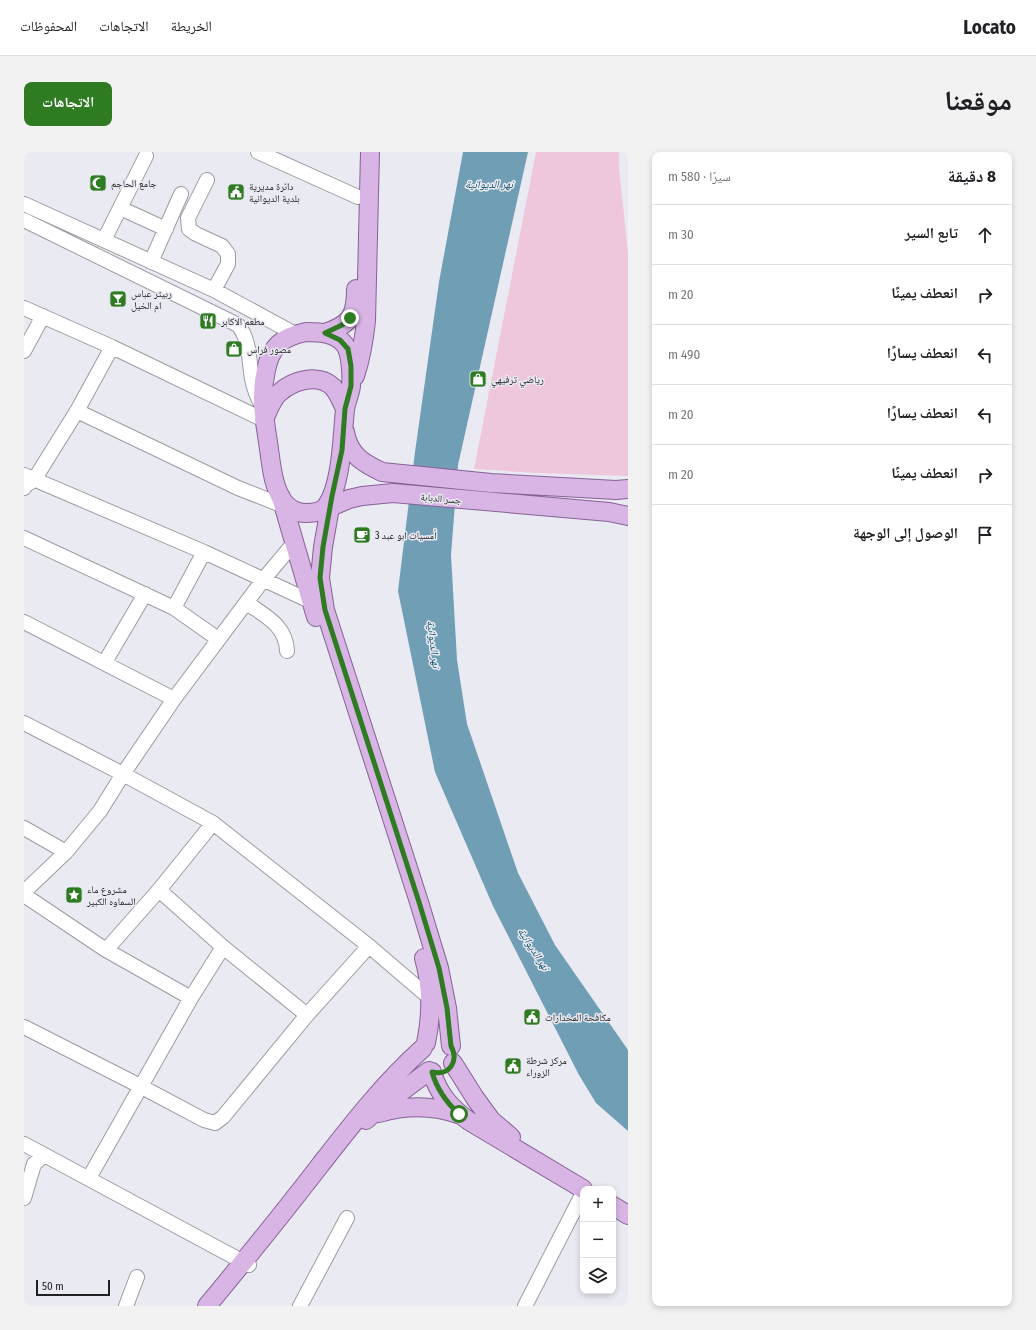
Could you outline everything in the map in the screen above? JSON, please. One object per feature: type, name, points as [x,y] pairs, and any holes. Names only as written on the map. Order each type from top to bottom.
[{"type":"main road","points":[[358,152],[356,304],[354,312],[346,322],[334,330],[325,333],[306,332],[295,334],[280,342],[269,358],[263,392],[264,414],[275,483],[284,503],[294,543],[312,602],[428,971],[431,1000],[430,1022],[420,1058],[422,1063],[431,1072],[441,1094],[459,1114],[479,1128],[580,1187]]},
{"type":"main road","points":[[208,1306],[369,1117],[431,1072],[442,1073],[451,1067],[452,1054],[447,1008],[439,968],[325,610],[320,578],[327,505],[342,450],[345,415],[351,386],[361,358],[364,340],[370,152]]},
{"type":"main road","points":[[325,333],[340,340],[348,349],[351,366],[351,386]]},
{"type":"main road","points":[[264,414],[278,393],[295,383],[304,380],[328,384],[333,388],[345,415]]},
{"type":"main road","name":"جسر الدبابة","points":[[345,415],[345,434],[349,446],[356,457],[382,472],[491,483],[616,490],[628,489]]},
{"type":"main road","name":"جسر الدبابة","points":[[284,503],[301,513],[315,512],[327,505],[349,499],[367,495],[393,493],[609,512],[628,516]]},
{"type":"main road","points":[[320,578],[327,548],[335,526],[345,511],[353,503],[367,495]]},
{"type":"main road","points":[[216,1306],[246,1263],[373,1098],[394,1074],[431,1040],[442,1040],[452,1054],[475,1098],[491,1120],[546,1168]]},
{"type":"main road","points":[[369,1117],[390,1110],[411,1107],[435,1108],[459,1114]]},
{"type":"main road","points":[[616,1208],[628,1215]]},
{"type":"street","points":[[258,152],[358,197]]},
{"type":"street","points":[[104,240],[146,156]]},
{"type":"street","points":[[207,180],[188,218],[189,228],[196,234],[222,246],[228,254],[228,264],[214,290]]},
{"type":"street","points":[[151,262],[181,194]]},
{"type":"street","points":[[24,204],[214,290],[295,334]]},
{"type":"street","points":[[120,208],[166,228]]},
{"type":"street","points":[[24,220],[238,325],[243,333],[256,394],[264,414]]},
{"type":"street","points":[[24,308],[264,414]]},
{"type":"street","points":[[24,351],[43,316]]},
{"type":"street","points":[[112,347],[77,411],[27,481],[204,552],[312,602]]},
{"type":"street","points":[[77,411],[238,488],[284,503]]},
{"type":"street","points":[[24,538],[174,608],[218,639]]},
{"type":"street","points":[[191,998],[106,950],[24,893],[66,852],[100,811],[123,774],[174,699],[263,580],[294,543]]},
{"type":"street","points":[[174,608],[204,552]]},
{"type":"street","points":[[105,662],[145,594]]},
{"type":"street","points":[[247,603],[278,626],[287,643],[287,651]]},
{"type":"street","points":[[24,622],[105,662],[174,699]]},
{"type":"street","points":[[24,723],[123,774],[213,823],[369,946],[431,1000]]},
{"type":"street","points":[[106,950],[159,890],[213,823]]},
{"type":"street","points":[[24,828],[66,852]]},
{"type":"street","points":[[159,890],[223,947],[307,1015]]},
{"type":"street","points":[[24,1027],[204,1120],[215,1123],[223,1117],[307,1015],[369,946]]},
{"type":"street","points":[[89,1178],[191,998],[223,947]]},
{"type":"street","points":[[24,1144],[246,1263]]},
{"type":"street","points":[[24,1198],[34,1164],[44,1155]]},
{"type":"street","points":[[525,1306],[580,1199]]},
{"type":"street","points":[[300,1306],[347,1218]]},
{"type":"street","points":[[126,1306],[136,1278]]},
{"type":"shaded area","points":[[536,152],[619,152],[619,168],[628,253],[628,476],[474,469]]},
{"type":"water","name":"نهر الديوانية","points":[[463,152],[528,152],[458,465],[451,555],[457,660],[467,724],[518,873],[555,945],[628,1050],[628,1131],[596,1103],[579,1075],[493,906],[435,772],[398,591],[415,452],[439,282]]},
{"type":"place","name":"جامع الحاجم","points":[[98,183]]},
{"type":"place","name":"دائرة مديرية بلدية الديوانية","points":[[236,192]]},
{"type":"place","name":"ربيتر عباس ام الخيل","points":[[118,299]]},
{"type":"place","name":"مطعم الاكابر","points":[[208,321]]},
{"type":"place","name":"مصور فراس","points":[[234,349]]},
{"type":"place","name":"رياضي ترفيهي","points":[[478,379]]},
{"type":"place","name":"أمسيات ابو عبد 3","points":[[362,535]]},
{"type":"place","name":"مشروع ماء السماوه الكبير","points":[[74,895]]},
{"type":"place","name":"مكافحة المخدارات","points":[[532,1017]]},
{"type":"place","name":"مركز شرطة الزوراء","points":[[513,1066]]},
{"type":"route","points":[[350,318],[334,330],[325,333],[340,340],[348,349],[351,366],[351,386],[345,409],[342,450],[323,547],[320,578],[321,590],[325,610],[419,902],[442,980],[451,1046],[455,1057],[451,1067],[447,1070],[442,1073],[432,1072],[441,1094],[459,1114]]}]
